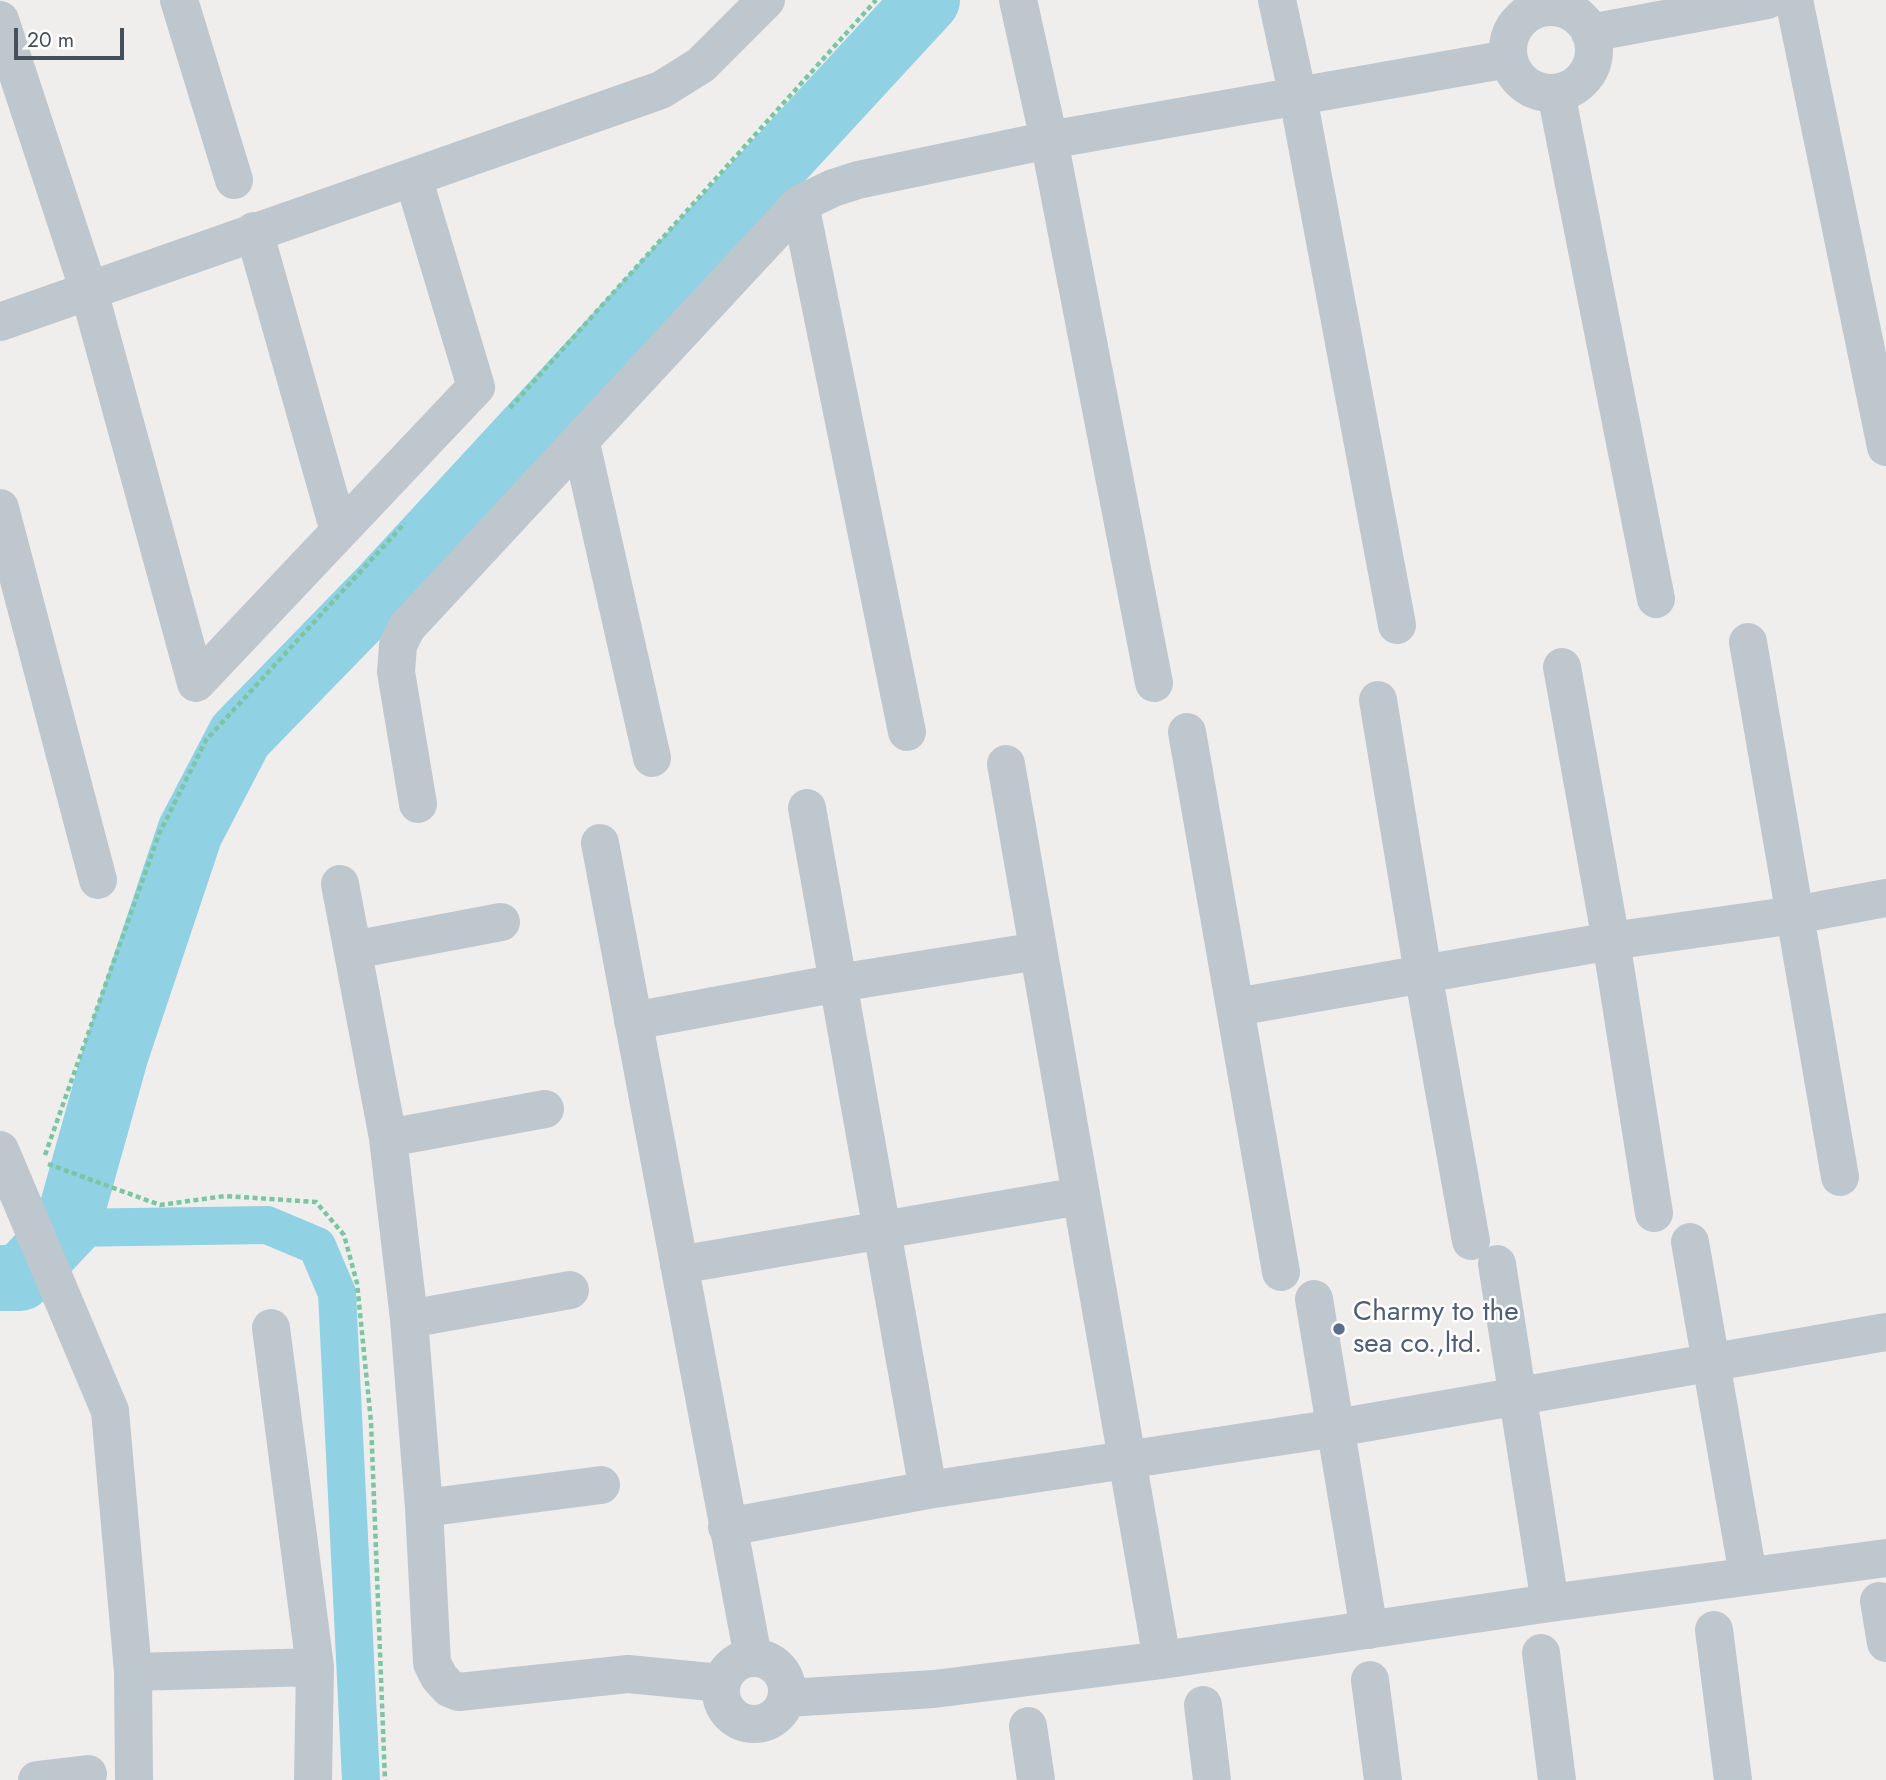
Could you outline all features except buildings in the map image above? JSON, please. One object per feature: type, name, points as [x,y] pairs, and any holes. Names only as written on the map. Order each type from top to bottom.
[{"type":"street","points":[[180,0],[234,180]]},
{"type":"street","points":[[0,321],[661,90],[701,65],[729,16],[766,0]]},
{"type":"street","points":[[1018,0],[1049,140],[1154,682]]},
{"type":"street","points":[[1277,0],[1298,97],[1397,625]]},
{"type":"street","points":[[1590,33],[1767,0]]},
{"type":"street","points":[[1794,0],[1886,447]]},
{"type":"street","points":[[1537,4],[1563,9],[1584,22],[1590,33],[1594,48],[1592,64],[1584,78],[1571,89],[1540,93],[1525,86],[1514,74],[1508,59],[1509,38],[1520,19],[1537,4]]},
{"type":"street","points":[[0,20],[89,290],[195,683],[476,387],[414,177]]},
{"type":"street","points":[[418,804],[396,672],[398,645],[407,627],[581,443],[800,204],[833,188],[858,180],[1049,140],[1508,59]]},
{"type":"street","points":[[1556,93],[1657,599]]},
{"type":"street","points":[[800,204],[907,732]]},
{"type":"street","points":[[254,231],[340,531]]},
{"type":"street","points":[[581,443],[652,758]]},
{"type":"street","points":[[0,508],[98,880]]},
{"type":"street","points":[[1748,642],[1840,1177]]},
{"type":"street","points":[[1562,667],[1611,941],[1654,1213]]},
{"type":"street","points":[[1378,700],[1423,973],[1518,1396],[1550,1603]]},
{"type":"street","points":[[1187,732],[1281,1272]]},
{"type":"street","points":[[1006,764],[1162,1660]]},
{"type":"street","points":[[807,808],[928,1490]]},
{"type":"street","points":[[600,843],[727,1527],[754,1657]]},
{"type":"street","points":[[341,884],[388,1138],[409,1319],[424,1508],[432,1663],[439,1678],[449,1688],[460,1692],[628,1674],[721,1684]]},
{"type":"street","points":[[1236,1007],[1611,941],[1795,915],[1886,898]]},
{"type":"street","points":[[353,950],[501,922]]},
{"type":"street","points":[[633,1021],[838,983],[1038,951]]},
{"type":"street","points":[[388,1138],[545,1109]]},
{"type":"street","points":[[0,1150],[110,1411],[133,1672],[134,1780]]},
{"type":"street","points":[[679,1265],[1080,1196]]},
{"type":"street","points":[[1690,1242],[1748,1575]]},
{"type":"street","points":[[409,1319],[570,1290]]},
{"type":"street","points":[[1314,1299],[1369,1630]]},
{"type":"street","points":[[271,1328],[315,1667],[313,1780]]},
{"type":"street","points":[[727,1527],[928,1490],[1336,1429],[1886,1332]]},
{"type":"street","points":[[424,1508],[601,1485]]},
{"type":"street","points":[[786,1698],[934,1689],[1162,1660],[1748,1575],[1886,1558]]},
{"type":"street","points":[[1879,1601],[1886,1643]]},
{"type":"street","points":[[1714,1630],[1734,1780]]},
{"type":"street","points":[[1541,1653],[1557,1780]]},
{"type":"street","points":[[754,1657],[768,1661],[780,1670],[786,1683],[786,1698],[780,1712],[768,1721],[754,1724],[740,1721],[728,1712],[722,1698],[721,1684],[727,1670],[739,1661],[754,1657]]},
{"type":"street","points":[[133,1672],[315,1667]]},
{"type":"street","points":[[1370,1680],[1383,1780]]},
{"type":"street","points":[[1203,1706],[1212,1780]]},
{"type":"street","points":[[1028,1726],[1036,1780]]},
{"type":"street","points":[[37,1780],[88,1774]]},
{"type":"path","points":[[502,416],[876,0]]},
{"type":"path","points":[[42,1162],[159,834],[206,740],[409,517]]},
{"type":"waterway","points":[[0,1278],[20,1278],[67,1228],[116,1053],[190,832],[240,736],[385,587],[927,0]]},
{"type":"waterway","points":[[67,1228],[267,1225],[317,1246],[337,1293],[361,1780]]},
{"type":"place","name":"Charmy to the sea co.,ltd.","points":[[1339,1329]]}]
